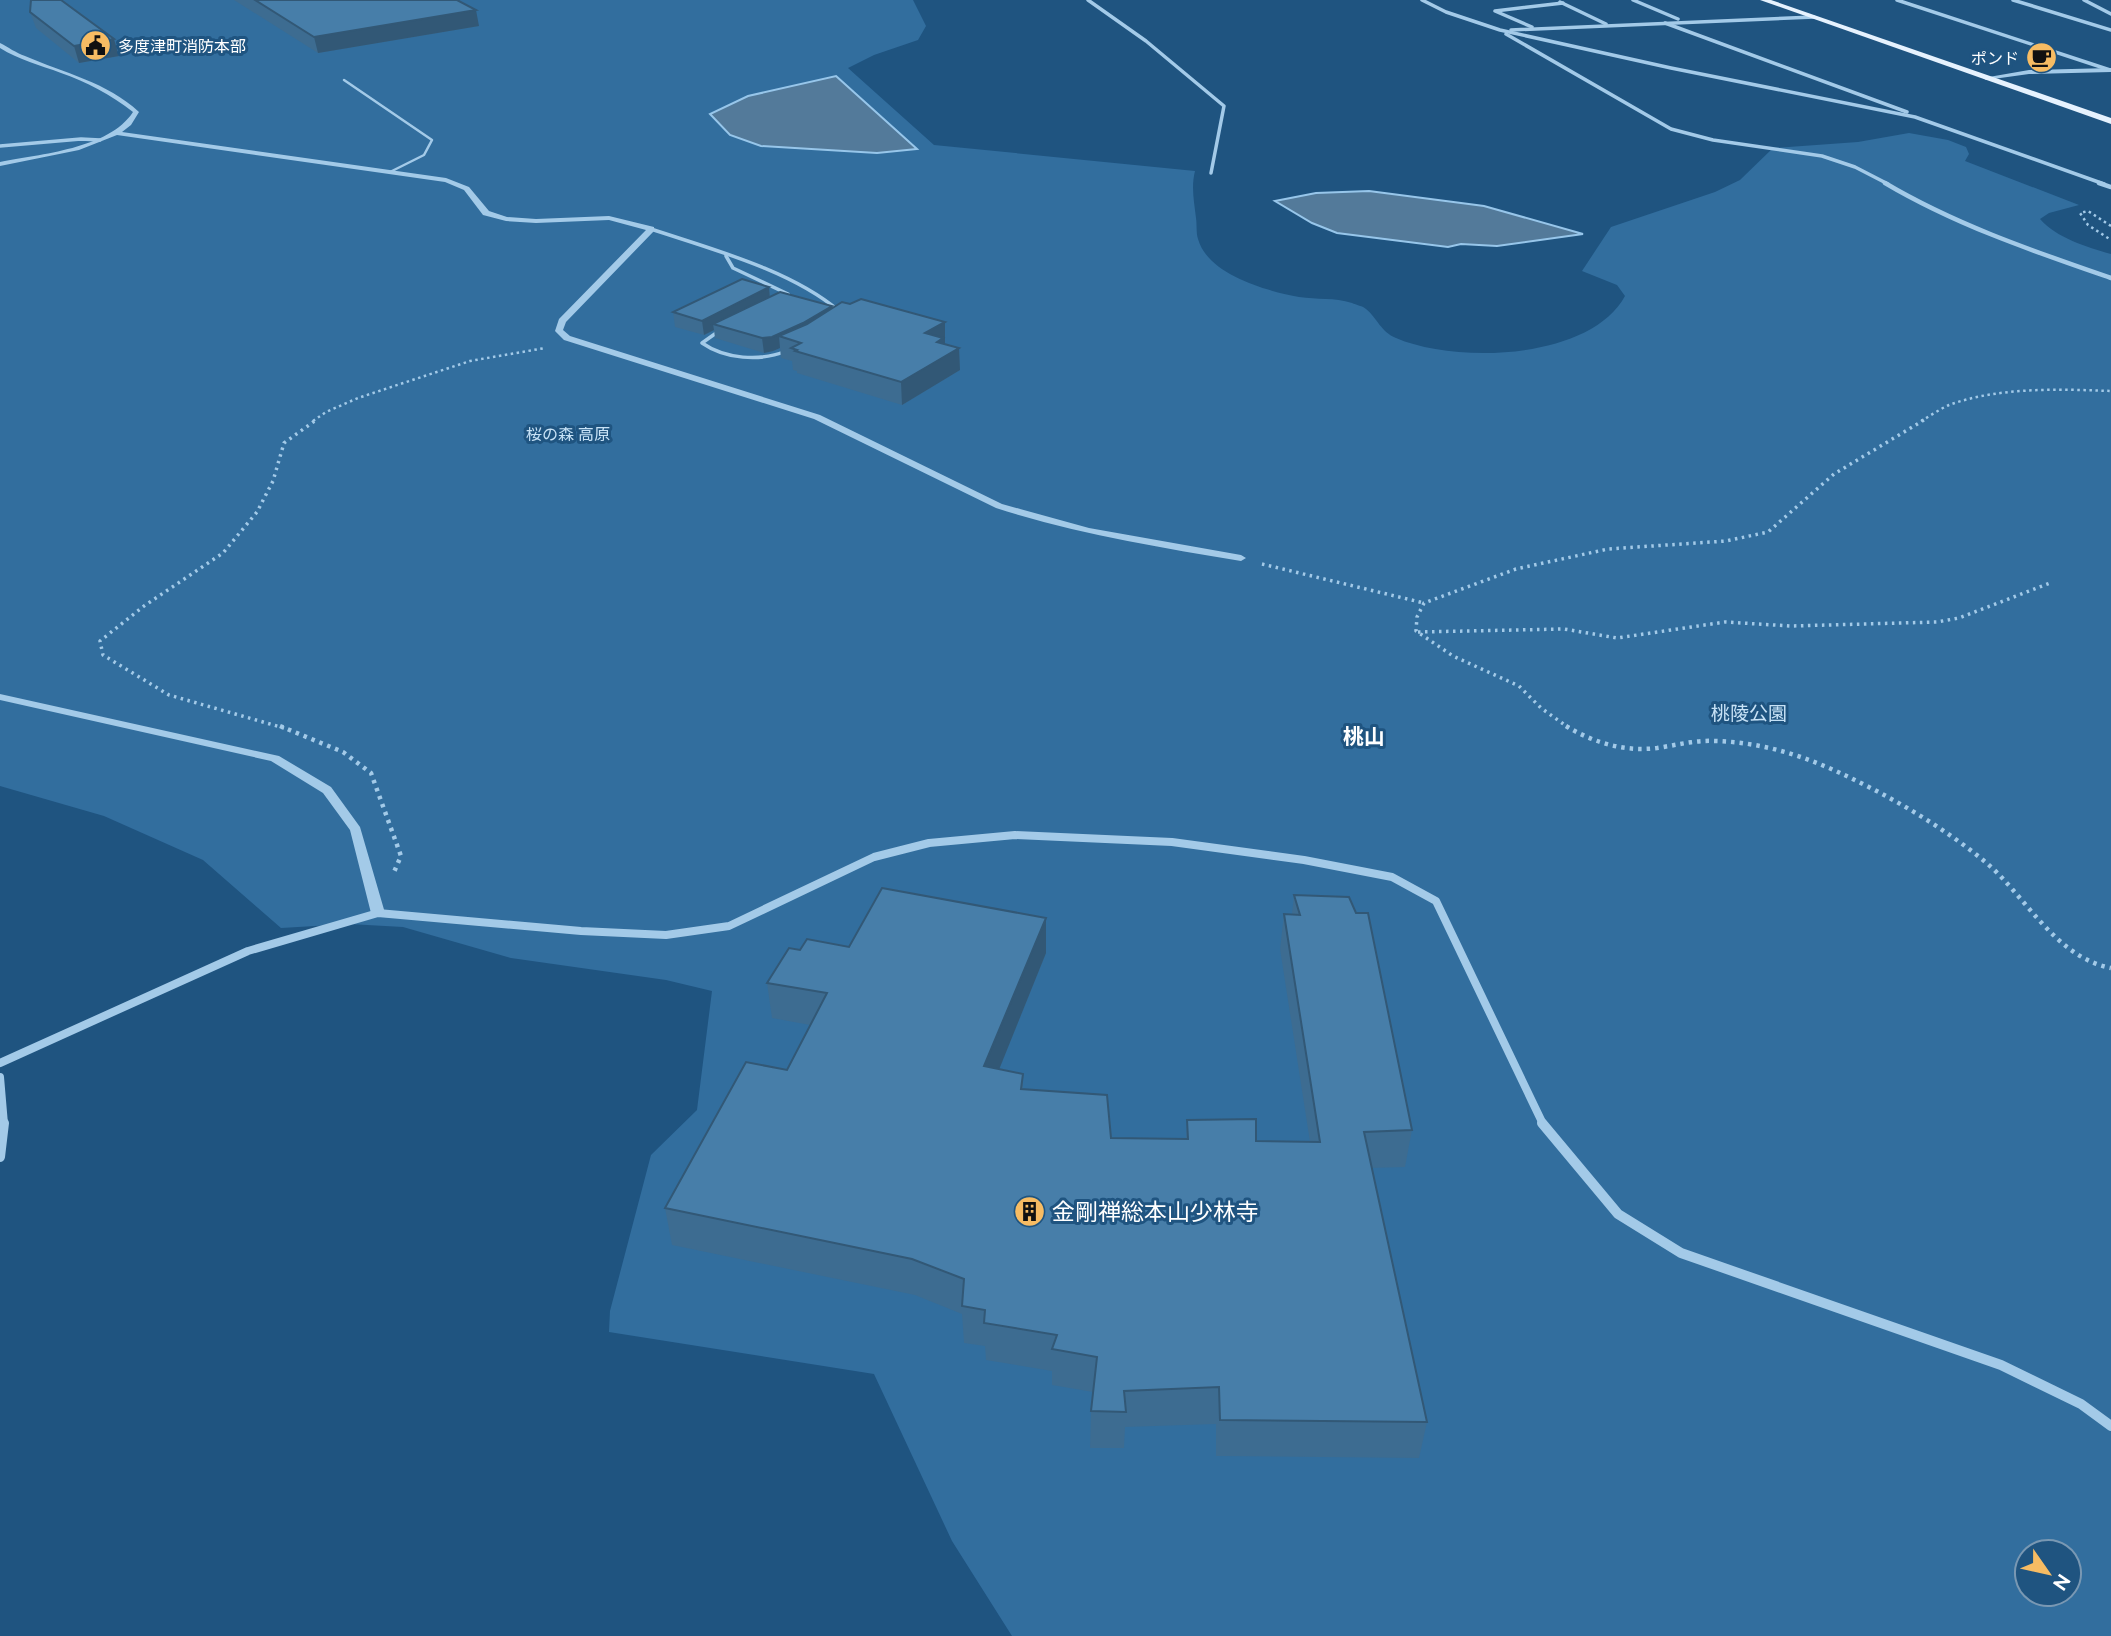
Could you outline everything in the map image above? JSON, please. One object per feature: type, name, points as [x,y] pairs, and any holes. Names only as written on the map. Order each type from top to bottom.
[{"type":"main road","points":[[1764,0],[2111,121]]},
{"type":"street","points":[[1088,0],[1146,41],[1224,106],[1211,173]]},
{"type":"street","points":[[1422,0],[1446,12],[1500,30],[1915,117],[2111,187]]},
{"type":"street","points":[[1556,0],[1607,24]]},
{"type":"street","points":[[1633,0],[1682,21]]},
{"type":"street","points":[[1897,0],[2110,70]]},
{"type":"street","points":[[2013,0],[2111,30]]},
{"type":"street","points":[[2084,0],[2111,14]]},
{"type":"street","points":[[1534,28],[1496,11],[1563,3]]},
{"type":"street","points":[[1500,30],[1814,17]]},
{"type":"street","points":[[1661,22],[1905,111],[1915,117]]},
{"type":"street","points":[[1500,30],[1671,130],[1690,136],[1795,148],[1842,161],[1876,176],[1933,210],[2022,247],[2111,278]]},
{"type":"street","points":[[0,45],[11,53],[68,74],[126,104],[136,113],[133,121],[117,133],[100,140],[0,164]]},
{"type":"street","points":[[1986,78],[2029,72],[2110,70]]},
{"type":"street","points":[[117,133],[390,172],[464,186],[475,193],[486,213],[506,219],[609,218],[651,229],[562,321],[559,331],[576,342],[817,417],[999,506],[1026,516],[1089,532],[1241,558]]},
{"type":"street","points":[[0,146],[81,139],[100,140]]},
{"type":"street","points":[[0,697],[275,758],[327,790],[355,830],[378,913]]},
{"type":"street","points":[[0,1063],[248,951],[378,913],[666,936],[729,926],[874,857],[929,843],[1015,835],[1172,842],[1304,860],[1392,877],[1436,901],[1543,1124],[1618,1214],[1681,1253],[2001,1364],[2081,1404],[2111,1426]]},
{"type":"street","points":[[0,1077],[4,1120],[0,1157]]},
{"type":"lane","points":[[344,80],[432,140],[424,155],[390,172]]},
{"type":"lane","points":[[651,229],[749,262],[809,289],[841,312],[841,320]]},
{"type":"lane","points":[[726,256],[733,268],[788,294],[779,302]]},
{"type":"lane","points":[[721,330],[702,343],[708,347],[760,359],[773,358],[796,345]]},
{"type":"path","points":[[2111,226],[2088,211],[2080,213],[2081,218],[2111,240]]},
{"type":"path","points":[[378,913],[401,856],[370,773],[343,752],[279,726],[169,695],[103,655],[100,641],[144,606],[223,553],[257,512],[273,481],[284,443],[326,412],[358,398],[470,362],[576,342]]},
{"type":"path","points":[[1241,558],[1424,603],[1516,569],[1608,549],[1726,541],[1768,532],[1834,474],[1947,406],[1962,400],[1986,396],[2111,391]]},
{"type":"path","points":[[1417,632],[1564,629],[1617,638],[1725,622],[1791,626],[1937,622],[1959,618],[2050,583]]},
{"type":"path","points":[[1417,632],[1417,617],[1424,603]]},
{"type":"path","points":[[1417,632],[1444,653],[1519,686],[1560,723],[1608,743],[1631,749],[1700,741],[1763,745],[1786,751],[1848,778],[1908,810],[1991,866],[2055,934],[2086,961],[2103,968],[2111,968]]},
{"type":"green space","points":[[0,0],[913,0],[926,26],[918,40],[874,55],[848,68],[934,145],[1195,171],[1193,194],[1198,239],[1204,252],[1226,272],[1256,286],[1286,294],[1352,303],[1365,308],[1396,338],[1452,351],[1520,351],[1553,344],[1583,333],[1608,317],[1625,296],[1617,285],[1582,271],[1611,227],[1715,192],[1740,180],[1773,148],[1858,142],[1909,133],[1948,140],[1966,147],[1969,154],[1965,161],[2079,205],[2049,213],[2040,219],[2063,237],[2111,254],[2111,1636],[1012,1636],[952,1541],[874,1374],[609,1332],[610,1311],[651,1155],[697,1110],[712,991],[666,980],[511,958],[403,927],[349,924],[281,928],[203,860],[104,816],[0,786]]},
{"type":"shaded area","points":[[836,76],[917,149],[877,153],[761,146],[730,135],[710,114],[748,96]]},
{"type":"shaded area","points":[[1369,191],[1484,206],[1583,234],[1497,246],[1461,244],[1448,247],[1337,233],[1312,223],[1275,201],[1316,193]]},
{"type":"building","points":[[31,0],[61,0],[114,39],[74,46],[30,12]]},
{"type":"building","points":[[255,0],[457,0],[476,10],[314,37]]},
{"type":"building","points":[[742,279],[769,287],[702,321],[673,312]]},
{"type":"building","points":[[780,292],[832,306],[772,337],[762,338],[713,324]]},
{"type":"building","points":[[861,299],[945,322],[925,333],[943,338],[937,342],[959,348],[901,382],[795,351],[797,350],[791,348],[801,343],[779,336],[807,324],[842,302],[850,304]]},
{"type":"building","name":"金剛禅総本山少林寺","points":[[882,888],[1046,918],[984,1066],[1023,1074],[1021,1089],[1107,1095],[1111,1138],[1188,1139],[1187,1120],[1256,1119],[1256,1141],[1320,1142],[1284,914],[1300,915],[1294,895],[1349,897],[1356,913],[1368,913],[1412,1130],[1364,1132],[1427,1422],[1220,1420],[1219,1387],[1124,1391],[1126,1412],[1091,1411],[1097,1357],[1052,1349],[1057,1335],[984,1323],[985,1310],[962,1306],[964,1279],[912,1259],[665,1208],[746,1062],[787,1070],[827,993],[767,983],[789,948],[800,950],[807,939],[849,947]]},
{"type":"place","name":"多度津町消防本部","points":[[95,46]]},
{"type":"place","name":"ポンド","points":[[2042,58]]},
{"type":"place","name":"金剛禅総本山少林寺","points":[[1029,1212]]},
{"type":"district","name":"桃山","points":[[1364,737]]},
{"type":"park label","name":"桜の森 高原","points":[[568,434]]},
{"type":"park label","name":"桃陵公園","points":[[1749,713]]}]
